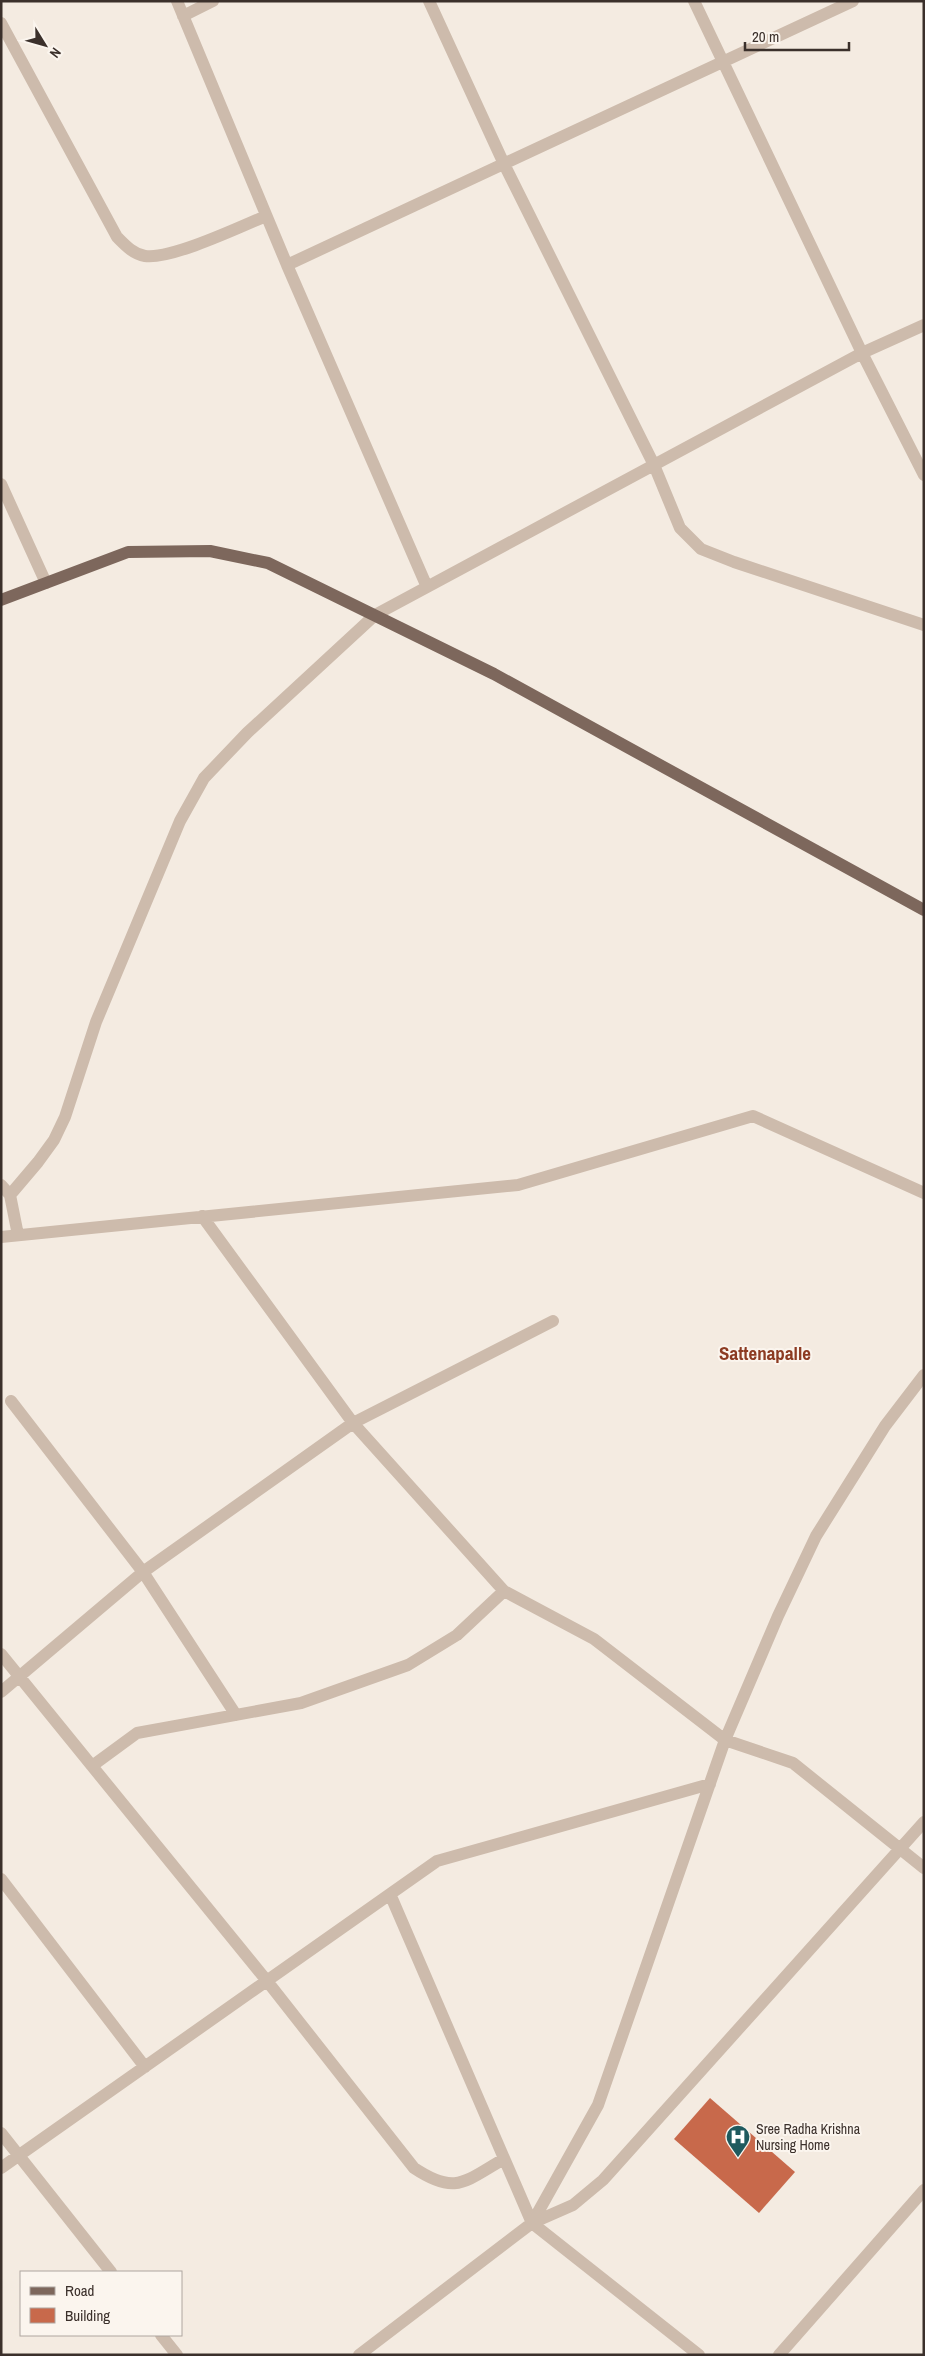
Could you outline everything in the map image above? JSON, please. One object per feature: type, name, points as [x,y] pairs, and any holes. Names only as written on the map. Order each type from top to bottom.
[{"type":"main road","points":[[1,600],[128,552],[210,551],[268,563],[494,674],[924,910]]},
{"type":"street","points":[[177,1],[266,216],[426,587]]},
{"type":"street","points":[[183,16],[213,1]]},
{"type":"street","points":[[429,1],[504,164],[654,465],[680,528],[702,549],[752,569],[924,625]]},
{"type":"street","points":[[694,1],[862,353],[924,474]]},
{"type":"street","points":[[287,265],[853,1]]},
{"type":"street","points":[[1,23],[116,237],[128,249],[144,256],[163,256],[266,216]]},
{"type":"street","points":[[10,1195],[54,1140],[65,1117],[96,1022],[180,821],[204,778],[247,733],[375,615],[862,353],[924,325]]},
{"type":"street","points":[[1,484],[46,583]]},
{"type":"street","points":[[1,1237],[518,1185],[753,1116],[924,1193]]},
{"type":"street","points":[[1,1185],[10,1195],[18,1235]]},
{"type":"street","points":[[202,1216],[353,1424],[504,1590],[594,1639],[726,1740],[794,1763],[924,1868]]},
{"type":"street","points":[[1,1692],[143,1572],[353,1424],[553,1321]]},
{"type":"street","points":[[532,2223],[598,2105],[726,1740],[778,1616],[816,1536],[885,1426],[924,1375]]},
{"type":"street","points":[[11,1401],[143,1572],[236,1715]]},
{"type":"street","points":[[92,1766],[124,1741],[137,1734],[301,1702],[408,1666],[457,1635],[504,1590]]},
{"type":"street","points":[[1,1654],[267,1981],[414,2168],[430,2179],[446,2184],[462,2182],[504,2159]]},
{"type":"street","points":[[1,2168],[437,1862],[710,1784]]},
{"type":"street","points":[[359,2355],[532,2223],[572,2205],[603,2180],[902,1849],[924,1822]]},
{"type":"street","points":[[1,1879],[145,2067]]},
{"type":"street","points":[[390,1894],[532,2223],[699,2355]]},
{"type":"street","points":[[1,2133],[110,2271]]},
{"type":"street","points":[[779,2355],[924,2190]]},
{"type":"street","points":[[162,2336],[177,2355]]},
{"type":"building","points":[[710,2098],[795,2172],[759,2213],[674,2139]]},
{"type":"place","name":"Sree Radha Krishna Nursing Home","points":[[738,2158]]},
{"type":"district","name":"Sattenapalle","points":[[765,1353]]}]
